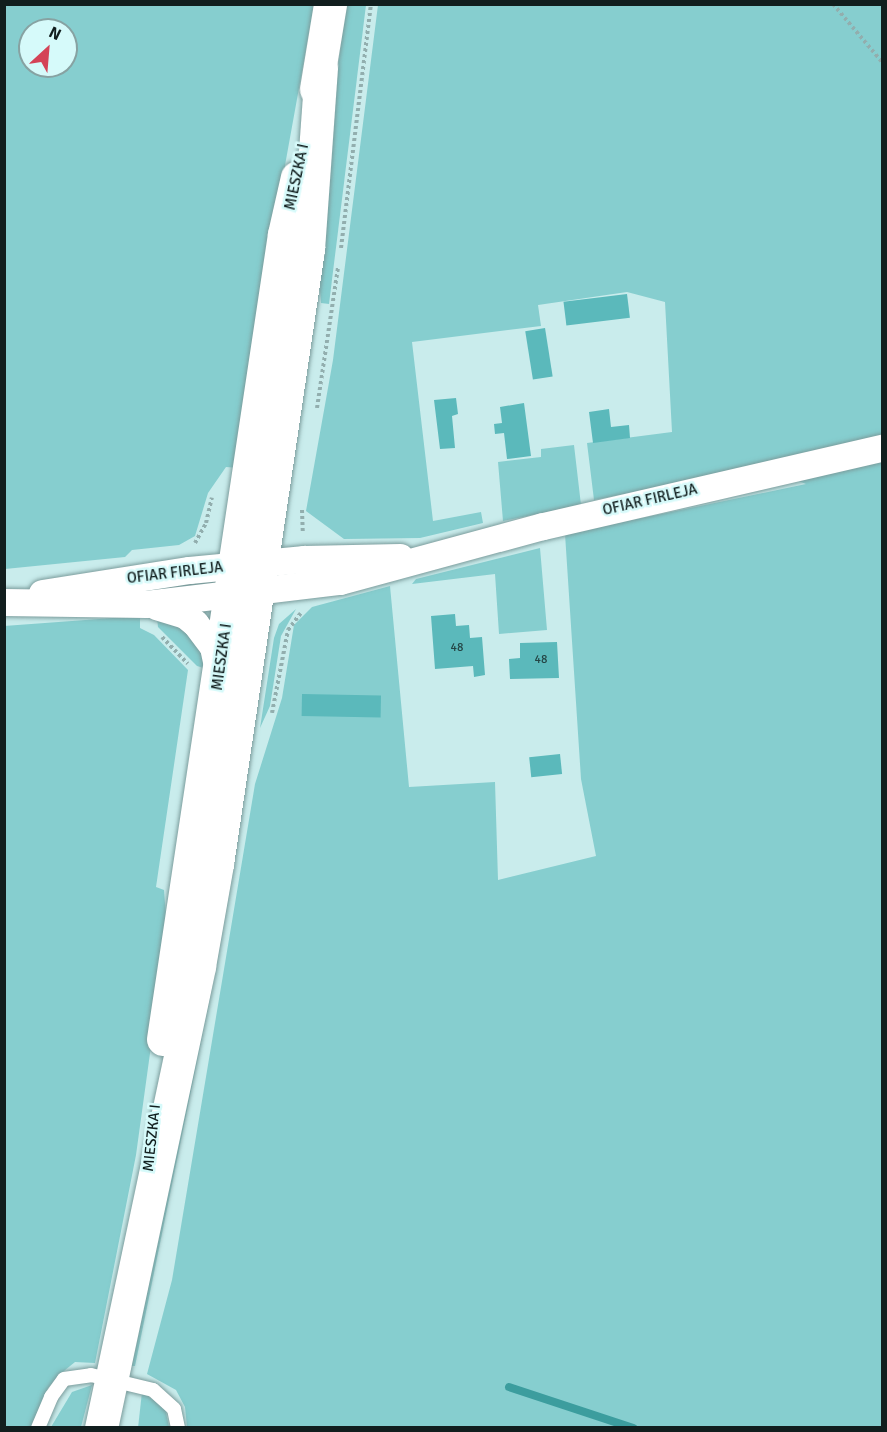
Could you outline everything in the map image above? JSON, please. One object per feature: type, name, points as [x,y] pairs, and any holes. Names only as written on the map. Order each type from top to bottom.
[{"type":"street","name":"MIESZKA I","points":[[140,1250],[206,675],[245,579],[275,454],[308,249],[321,67],[330,4]]},
{"type":"street","name":"MIESZKA I","points":[[101,1428],[199,966],[284,234],[321,67]]},
{"type":"street","name":"OFIAR FIRLEJA","points":[[4,602],[92,584],[245,579],[305,585],[381,572],[419,558],[882,448]]},
{"type":"street","name":"OFIAR FIRLEJA","points":[[147,604],[245,579],[304,559],[419,558]]},
{"type":"street","name":"OFIAR FIRLEJA","points":[[4,602],[147,604],[169,609],[195,623],[213,647],[206,675]]},
{"type":"lane","points":[[38,1428],[64,1379],[77,1375],[113,1378],[139,1384],[166,1399],[174,1409],[178,1428]]},
{"type":"path","points":[[833,4],[882,62]]},
{"type":"path","points":[[302,528],[304,559]]},
{"type":"path","points":[[270,719],[288,630],[307,605],[305,585]]},
{"type":"path","points":[[147,604],[150,625],[191,666],[206,675]]},
{"type":"shaded area","points":[[4,5],[314,5],[280,193],[239,468],[226,467],[208,493],[195,536],[179,545],[132,550],[125,557],[5,569]]},
{"type":"shaded area","points":[[346,5],[366,5],[329,304],[321,303],[316,240]]},
{"type":"shaded area","points":[[378,5],[882,5],[882,1427],[187,1427],[185,1407],[176,1390],[147,1374],[172,1280],[255,784],[282,698],[294,625],[312,607],[390,586],[409,787],[495,782],[498,880],[596,856],[581,779],[565,534],[806,484],[755,464],[750,469],[594,500],[587,443],[672,432],[665,302],[627,292],[538,305],[541,326],[412,342],[433,521],[481,512],[483,523],[420,538],[344,539],[306,511],[333,360]]},
{"type":"shaded area","points":[[574,445],[581,505],[503,521],[498,462],[541,457],[541,449]]},
{"type":"shaded area","points":[[540,548],[547,630],[499,634],[495,574],[412,584],[416,579]]},
{"type":"shaded area","points":[[296,609],[281,636],[270,706],[260,728],[274,638],[279,624]]},
{"type":"shaded area","points":[[140,616],[140,628],[154,635],[188,670],[156,887],[164,890],[167,930],[136,1155],[95,1363],[75,1362],[59,1375],[48,1388],[32,1428],[4,1427],[4,626]]},
{"type":"shaded area","points":[[157,617],[176,623],[198,642],[207,669],[197,666],[158,627]]},
{"type":"shaded area","points":[[256,696],[213,983],[135,1366],[130,1366]]},
{"type":"shaded area","points":[[92,1385],[81,1427],[51,1427],[72,1392]]},
{"type":"shaded area","points":[[142,1392],[165,1408],[169,1427],[138,1428]]},
{"type":"building","points":[[627,294],[630,318],[566,326],[563,302]]},
{"type":"building","points":[[545,328],[553,376],[533,380],[525,331]]},
{"type":"building","points":[[456,398],[458,414],[452,416],[455,448],[440,449],[434,400]]},
{"type":"building","points":[[524,403],[531,456],[507,459],[504,433],[495,434],[494,424],[502,423],[500,407]]},
{"type":"building","points":[[609,409],[611,427],[629,425],[630,438],[593,443],[589,412]]},
{"type":"building","points":[[455,614],[456,626],[469,625],[470,638],[482,637],[485,675],[474,677],[473,666],[435,669],[431,616]]},
{"type":"building","points":[[557,642],[559,678],[510,679],[509,659],[520,658],[520,643]]},
{"type":"building","points":[[302,694],[381,695],[381,717],[302,716]]},
{"type":"building","points":[[560,754],[562,774],[531,777],[529,757]]},
{"type":"waterway","points":[[509,1387],[633,1428]]}]
